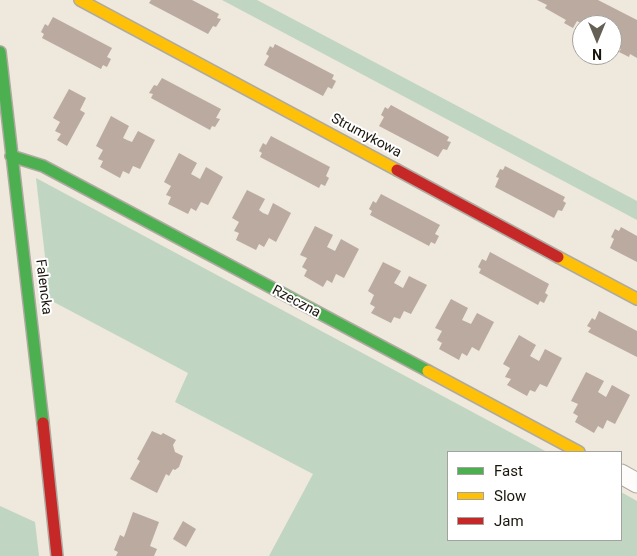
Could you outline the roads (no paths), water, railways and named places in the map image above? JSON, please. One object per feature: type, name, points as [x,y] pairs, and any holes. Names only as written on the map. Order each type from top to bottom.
[{"type":"street","name":"Strumykowa","points":[[80,0],[637,299]]},
{"type":"street","name":"Falencka","points":[[0,52],[57,556]]},
{"type":"street","name":"Rzeczna","points":[[11,156],[43,166],[577,451]]},
{"type":"street","points":[[622,475],[637,483]]}]
